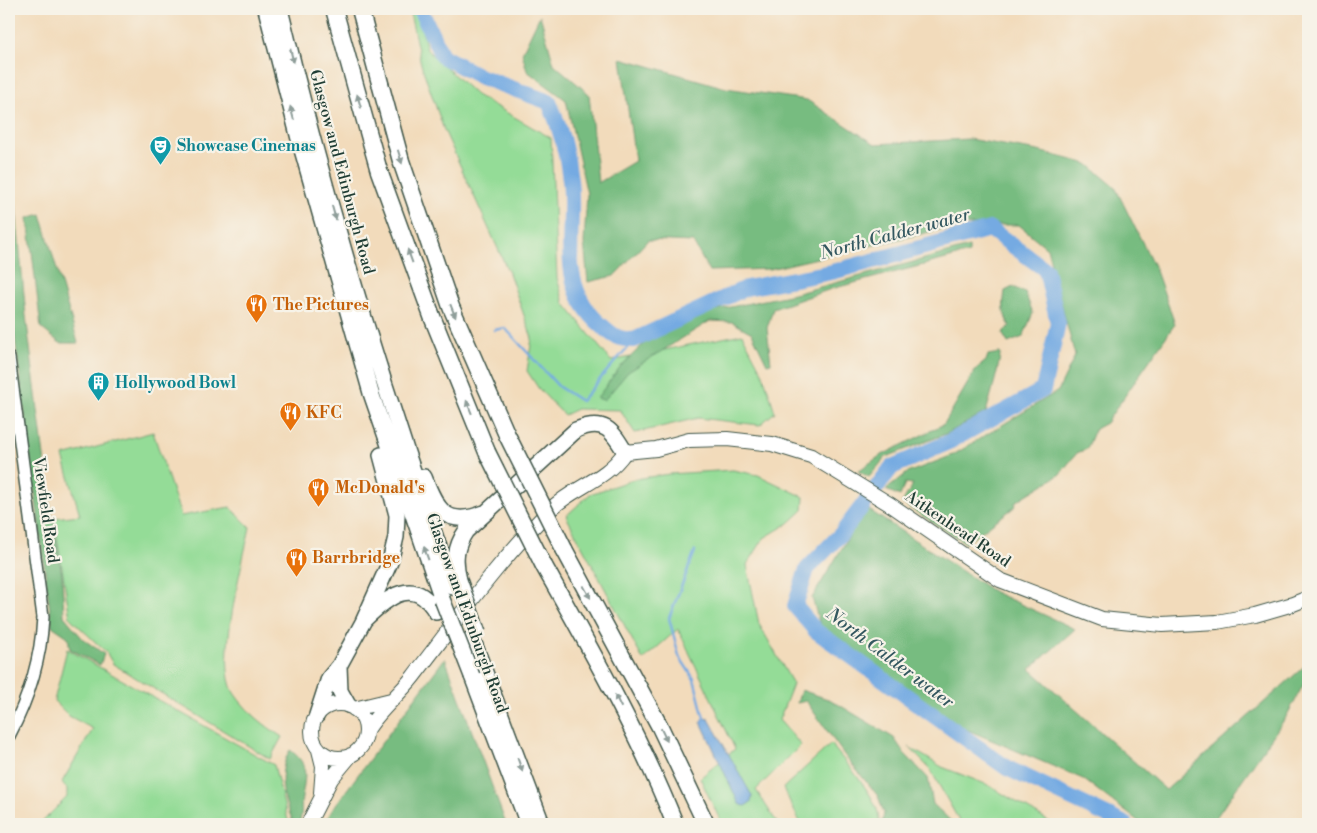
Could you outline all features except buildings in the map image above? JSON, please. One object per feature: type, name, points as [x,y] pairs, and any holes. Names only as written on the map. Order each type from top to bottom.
[{"type":"highway","name":"Glasgow and Edinburgh Road","points":[[266,9],[299,138],[371,393],[439,605],[527,824]]},
{"type":"highway","name":"Glasgow and Edinburgh Road","points":[[280,9],[313,139],[396,423],[475,635],[542,824]]},
{"type":"highway","points":[[334,9],[379,171],[433,319],[487,452],[544,566],[615,693],[661,787],[676,824]]},
{"type":"highway","points":[[360,9],[401,161],[451,307],[506,435],[564,549],[660,727],[706,824]]},
{"type":"highway","points":[[299,138],[397,515],[396,537],[390,562],[373,596],[363,622],[339,666],[329,678],[317,715]]},
{"type":"highway","points":[[356,289],[434,501],[443,512],[460,519],[484,513]]},
{"type":"highway","points":[[456,583],[456,551],[466,531],[576,430],[588,425],[607,428],[614,433],[625,452]]},
{"type":"highway","points":[[363,622],[385,601],[399,593],[419,594],[439,605]]},
{"type":"highway","points":[[339,666],[340,691],[351,707]]},
{"type":"main road","name":"Aitkenhead Road","points":[[625,452],[656,449],[689,440],[727,439],[772,444],[810,456],[891,505],[1000,580],[1102,619],[1162,625],[1217,622],[1255,615],[1308,598]]},
{"type":"main road","points":[[308,824],[336,770],[362,745],[371,722],[396,698],[523,536],[558,502],[609,472],[625,452]]},
{"type":"main road","points":[[320,798],[323,766],[312,732],[317,715],[331,705],[351,707],[377,705],[396,698]]},
{"type":"main road","points":[[351,707],[363,719],[366,732]]},
{"type":"main road","points":[[319,750],[331,757],[338,758],[352,754]]},
{"type":"street","name":"Viewfield Road","points":[[9,358],[43,618],[37,666],[23,708],[9,736]]},
{"type":"green space","points":[[409,9],[417,9],[427,50],[476,95],[551,138],[557,278],[564,303],[611,361],[742,334],[763,374],[775,412],[760,425],[698,418],[635,433],[620,410],[577,409],[564,415],[539,389],[527,371],[532,338],[509,273],[444,130],[421,64]]},
{"type":"green space","points":[[540,15],[554,64],[589,94],[598,183],[635,161],[621,58],[726,88],[807,100],[875,144],[969,139],[1038,151],[1088,164],[1115,187],[1155,268],[1175,324],[1106,423],[1095,429],[1087,449],[1077,453],[1059,475],[1015,502],[1016,506],[966,543],[902,503],[913,484],[905,483],[900,496],[886,490],[907,473],[953,455],[1058,391],[1075,356],[1047,248],[1019,225],[960,225],[770,269],[709,271],[693,242],[648,240],[614,276],[588,282],[584,243],[587,194],[566,100],[527,71],[522,53]]},
{"type":"green space","points":[[9,135],[26,316],[50,503],[62,575],[64,616],[83,639],[104,654],[100,665],[70,649],[68,637],[52,626],[9,291]]},
{"type":"green space","points":[[41,214],[78,343],[60,343],[41,328],[28,218]]},
{"type":"green space","points":[[969,247],[969,253],[831,289],[773,309],[767,328],[771,363],[767,364],[752,333],[732,322],[710,321],[628,372],[606,398],[603,400],[597,398],[620,367],[656,332],[701,313],[794,294]]},
{"type":"green space","points":[[1013,287],[1025,293],[1033,313],[1023,337],[1008,343],[1002,333],[1010,326],[1004,313],[1004,301],[1005,291]]},
{"type":"green space","points":[[1000,353],[997,373],[986,412],[948,433],[886,457],[869,477],[858,471],[880,456],[944,424],[976,369],[986,361],[988,355]]},
{"type":"green space","points":[[153,432],[181,516],[230,507],[250,527],[232,612],[228,659],[229,679],[234,693],[244,706],[262,723],[282,737],[270,759],[113,664],[106,652],[70,618],[54,518],[80,515],[63,456]]},
{"type":"green space","points":[[733,470],[758,475],[804,497],[803,510],[789,523],[764,538],[747,565],[759,624],[793,684],[779,720],[801,745],[756,790],[778,824],[722,824],[700,778],[735,749],[678,629],[643,660],[566,516],[590,494],[635,479],[669,474]]},
{"type":"green space","points":[[866,508],[994,592],[1075,629],[1030,669],[1166,790],[1308,663],[1308,676],[1286,717],[1215,819],[1220,824],[1142,824],[1083,779],[963,728],[821,628],[812,598]]},
{"type":"green space","points":[[67,649],[274,765],[289,824],[40,824],[67,797],[67,789],[62,782],[93,729],[69,716],[54,701]]},
{"type":"green space","points":[[445,658],[506,824],[324,824],[334,807]]},
{"type":"green space","points":[[801,690],[831,700],[894,738],[904,753],[928,778],[933,804],[954,824],[882,824],[884,813],[878,796],[845,756],[806,701],[797,703]]},
{"type":"green space","points":[[831,744],[869,793],[875,804],[879,824],[801,824],[783,788]]},
{"type":"green space","points":[[909,747],[942,767],[988,785],[1053,824],[961,824],[930,769]]},
{"type":"green space","points":[[290,750],[301,760],[305,771],[301,814],[298,824],[290,824],[292,819],[282,784],[283,767]]},
{"type":"water","points":[[704,718],[709,719],[752,796],[751,802],[745,806],[739,804],[701,722]]},
{"type":"waterway","name":"North Calder water","points":[[420,9],[442,56],[481,77],[549,102],[563,140],[569,169],[571,200],[570,257],[578,293],[587,309],[601,325],[619,338],[634,340],[746,288],[832,272],[990,229],[1046,270],[1058,323],[1043,390],[947,443],[892,467],[841,534],[807,569],[795,606],[816,631],[1007,768],[1125,824]]},
{"type":"waterway","points":[[494,330],[505,328],[559,387],[581,401],[634,340]]},
{"type":"waterway","points":[[695,551],[669,618],[679,656],[694,679],[704,718]]},
{"type":"place","name":"Showcase Cinemas","points":[[161,165]]},
{"type":"place","name":"The Pictures","points":[[257,324]]},
{"type":"place","name":"Hollywood Bowl","points":[[99,402]]},
{"type":"place","name":"KFC","points":[[290,432]]},
{"type":"place","name":"McDonald's","points":[[319,507]]},
{"type":"place","name":"Barrbridge","points":[[296,577]]}]
